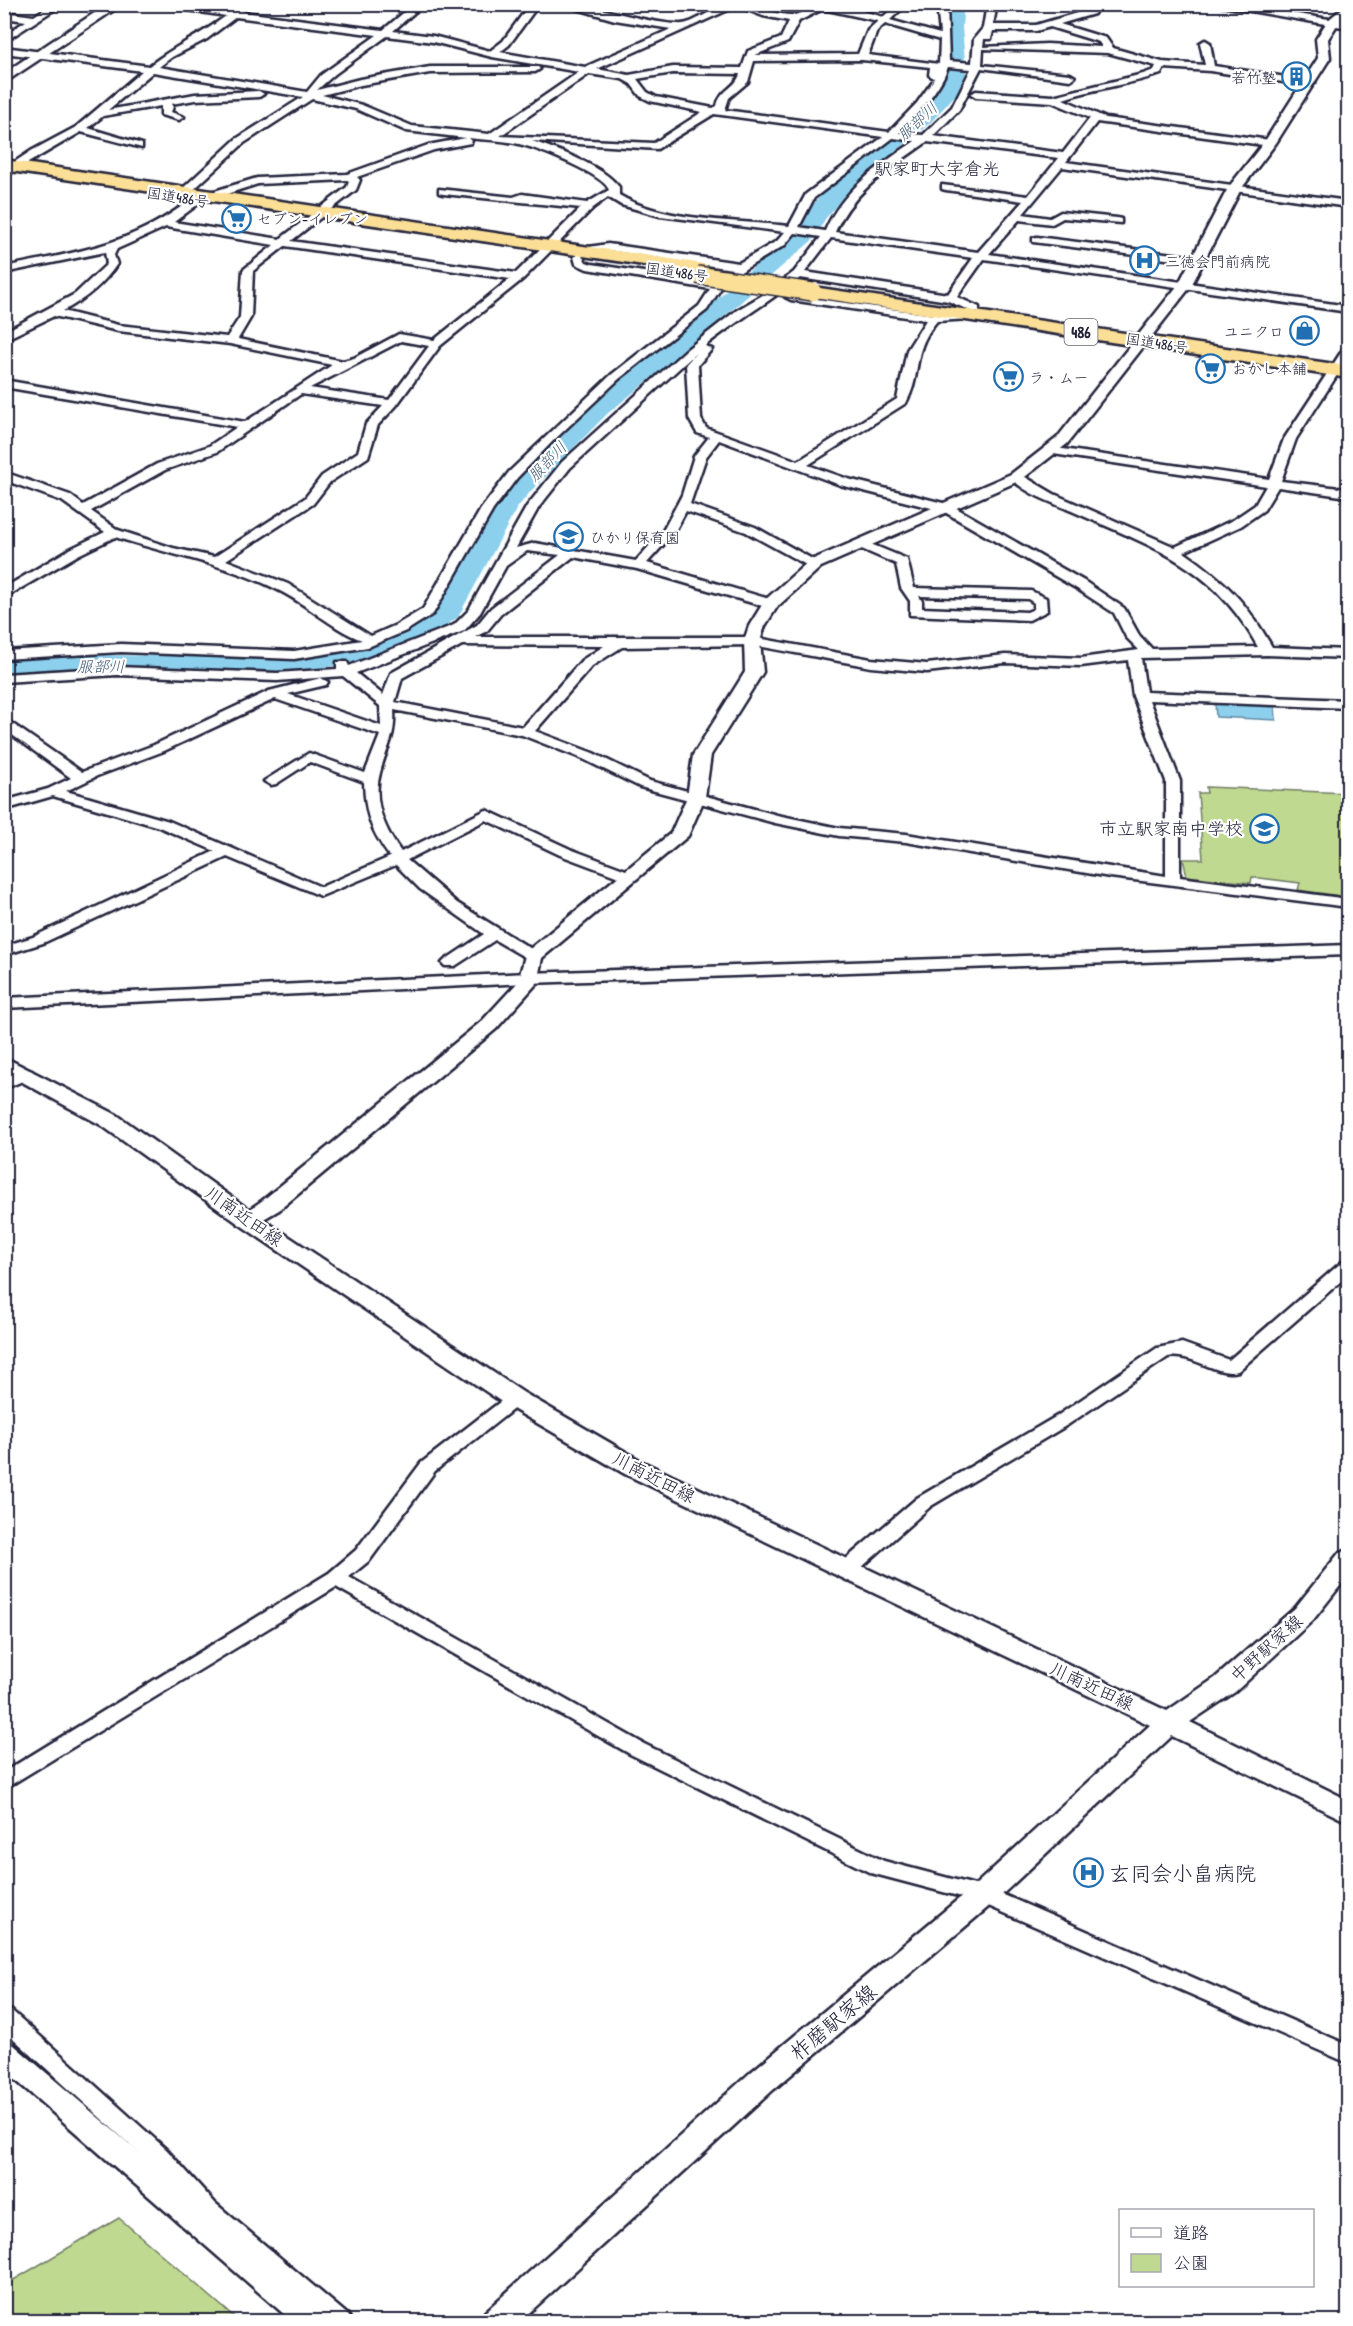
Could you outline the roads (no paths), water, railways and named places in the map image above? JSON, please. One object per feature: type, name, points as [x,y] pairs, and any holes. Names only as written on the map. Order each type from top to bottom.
[{"type":"highway","name":"国道486号","points":[[7,170],[199,196],[1143,338],[1344,364]]},
{"type":"main road","name":"川南近田線","points":[[12,1074],[109,1120],[247,1219],[515,1399],[634,1468],[1169,1723],[1348,1812]]},
{"type":"main road","name":"中野駅家線","points":[[1169,1723],[1225,1685],[1304,1614],[1348,1559]]},
{"type":"main road","name":"柞磨駅家線","points":[[496,2322],[762,2081],[983,1895],[1169,1723]]},
{"type":"street","points":[[6,37],[58,4]]},
{"type":"street","points":[[4,79],[117,4]]},
{"type":"street","points":[[153,4],[433,39],[492,54],[589,69],[628,78],[635,82],[643,94],[653,99],[777,123],[927,137],[1235,188],[1348,204]]},
{"type":"street","points":[[7,170],[80,129],[100,114],[109,102],[169,56],[204,37],[248,4]]},
{"type":"street","points":[[4,270],[112,247],[146,236],[167,224],[199,196],[240,141],[309,95],[339,65],[385,33],[420,4]]},
{"type":"street","points":[[516,4],[534,6]]},
{"type":"street","points":[[564,4],[683,28]]},
{"type":"street","points":[[199,196],[257,181],[348,177],[365,174],[432,147],[491,138],[589,69],[737,4],[766,14],[795,19],[824,5],[945,38]]},
{"type":"street","points":[[862,57],[873,30],[903,4]]},
{"type":"street","points":[[4,655],[121,648],[294,655],[363,644],[401,627],[428,611],[473,532],[513,475],[615,377],[703,308],[717,286],[741,267],[781,243],[792,230],[810,196],[894,134],[920,105],[940,76],[944,64],[945,38],[942,4]]},
{"type":"street","points":[[4,678],[117,671],[277,677],[345,670],[459,628],[473,613],[533,506],[566,465],[714,333],[798,274],[829,234],[836,217],[861,185],[927,137],[956,108],[987,48],[992,4]]},
{"type":"street","points":[[988,28],[1036,28],[1091,12],[1097,4],[1141,4]]},
{"type":"street","points":[[1214,4],[1340,24]]},
{"type":"street","points":[[492,54],[506,43],[534,6]]},
{"type":"street","points":[[247,1219],[271,1205],[489,1025],[527,983],[532,956],[679,836],[696,797],[702,755],[754,672],[752,641],[757,626],[771,604],[815,564],[1016,477],[1053,450],[1184,285],[1235,188],[1270,143],[1310,83],[1324,58],[1322,39],[1340,24],[1348,10]]},
{"type":"street","points":[[4,15],[36,19]]},
{"type":"street","points":[[4,50],[152,69],[309,95],[359,107],[410,129],[491,138],[657,146],[662,140],[708,113],[722,108],[724,97],[743,82],[749,58],[758,49],[785,40],[795,19]]},
{"type":"street","points":[[4,23],[26,25]]},
{"type":"street","points":[[1050,24],[1103,40],[1109,50]]},
{"type":"street","points":[[956,108],[965,107],[976,94],[979,39],[988,28]]},
{"type":"street","points":[[785,40],[802,50],[799,58]]},
{"type":"street","points":[[1205,43],[1210,68]]},
{"type":"street","points":[[987,48],[1047,47],[1109,50],[1161,65],[1210,68],[1310,83]]},
{"type":"street","points":[[749,58],[862,57],[905,61],[935,65],[934,75],[940,76]]},
{"type":"street","points":[[520,69],[534,61]]},
{"type":"street","points":[[885,72],[905,61]]},
{"type":"street","points":[[944,64],[1070,77]]},
{"type":"street","points":[[1065,64],[1074,92]]},
{"type":"street","points":[[309,95],[360,82],[430,70],[520,69],[562,65]]},
{"type":"street","points":[[1054,99],[1158,72],[1161,65]]},
{"type":"street","points":[[628,78],[673,70],[747,71]]},
{"type":"street","points":[[100,114],[162,102],[217,95],[297,94]]},
{"type":"street","points":[[976,94],[1054,99],[1096,117],[1144,127],[1270,143]]},
{"type":"street","points":[[162,102],[168,107],[165,113],[179,117]]},
{"type":"street","points":[[951,298],[979,255],[1030,199],[1096,117]]},
{"type":"street","points":[[80,129],[138,146]]},
{"type":"street","points":[[521,140],[551,151],[606,178],[614,187],[614,196],[622,203],[632,207],[1348,309]]},
{"type":"street","points":[[230,341],[240,333],[247,320],[248,270],[280,242],[352,188],[355,180],[348,177]]},
{"type":"street","points":[[946,187],[1030,199]]},
{"type":"street","points":[[444,191],[514,200],[522,197],[589,206]]},
{"type":"street","points":[[216,561],[309,501],[326,479],[364,454],[372,424],[392,404],[436,344],[519,277],[589,206],[604,195],[614,192]]},
{"type":"street","points":[[1015,216],[1052,221],[1061,215],[1117,221]]},
{"type":"street","points":[[167,224],[519,277]]},
{"type":"street","points":[[1036,240],[1197,260]]},
{"type":"street","points":[[717,286],[591,267],[581,264],[579,254],[608,246],[741,267]]},
{"type":"street","points":[[4,337],[67,304],[107,273],[112,264],[109,255],[112,247]]},
{"type":"street","points":[[798,274],[951,298],[972,313]]},
{"type":"street","points":[[772,294],[934,318],[972,313]]},
{"type":"street","points":[[52,312],[118,328],[230,341],[342,364]]},
{"type":"street","points":[[800,465],[902,401],[907,390],[912,347],[919,334],[934,318]]},
{"type":"street","points":[[714,333],[718,334],[692,364],[695,419],[701,430],[844,482],[947,508],[1079,584],[1119,611],[1133,637],[1149,653]]},
{"type":"street","points":[[85,510],[161,467],[213,449],[342,364],[358,360],[399,337],[436,344]]},
{"type":"street","points":[[1175,552],[1237,523],[1260,507],[1274,483],[1290,439],[1344,364]]},
{"type":"street","points":[[4,383],[50,393],[105,399],[248,426]]},
{"type":"street","points":[[300,390],[392,404]]},
{"type":"street","points":[[639,565],[670,530],[683,506],[700,456],[715,437]]},
{"type":"street","points":[[1053,450],[1348,493]]},
{"type":"street","points":[[4,476],[66,498],[114,533],[170,551],[216,561],[283,587],[364,636]]},
{"type":"street","points":[[1016,477],[1050,497],[1175,552],[1209,574],[1247,615],[1267,651]]},
{"type":"street","points":[[683,506],[716,514],[774,540],[815,564]]},
{"type":"street","points":[[4,594],[74,552],[114,533]]},
{"type":"street","points":[[861,544],[902,562],[910,592],[916,601],[915,612],[1029,616],[1040,611],[1041,601],[1031,595],[910,592]]},
{"type":"street","points":[[500,566],[524,548],[571,553],[639,565],[771,604]]},
{"type":"street","points":[[532,956],[436,896],[398,859],[373,819],[371,780],[388,733],[387,705],[396,676],[463,641],[482,627],[496,611],[571,553]]},
{"type":"street","points":[[330,651],[358,641],[364,636],[401,627]]},
{"type":"street","points":[[463,641],[752,641],[900,667],[954,667],[1005,659],[1081,662],[1149,653],[1267,651],[1348,654]]},
{"type":"street","points":[[526,732],[587,663],[620,642]]},
{"type":"street","points":[[330,651],[345,670],[387,705],[526,732],[588,756],[645,784],[775,819],[839,831],[906,838],[1043,862],[1348,903]]},
{"type":"street","points":[[1134,655],[1140,696],[1173,781],[1173,881]]},
{"type":"street","points":[[4,806],[52,792],[81,778],[159,748],[274,694],[340,676],[345,670]]},
{"type":"street","points":[[274,694],[388,733]]},
{"type":"street","points":[[1140,696],[1348,704]]},
{"type":"street","points":[[4,722],[81,778]]},
{"type":"street","points":[[271,781],[309,757],[371,780]]},
{"type":"street","points":[[52,792],[164,824],[321,892],[398,859],[486,814],[565,852],[629,876]]},
{"type":"street","points":[[4,951],[38,940],[227,851]]},
{"type":"street","points":[[450,963],[495,933]]},
{"type":"street","points":[[4,1002],[528,978],[1348,950]]},
{"type":"street","points":[[846,1570],[924,1502],[1063,1420],[1163,1352],[1182,1348],[1232,1367],[1348,1266]]},
{"type":"street","points":[[4,1782],[336,1578],[363,1555],[428,1467],[515,1399]]},
{"type":"street","points":[[336,1578],[637,1749],[878,1867],[983,1895],[1348,2054]]},
{"type":"street","points":[[4,2017],[159,2157],[207,2210],[339,2322]]},
{"type":"street","points":[[4,2053],[315,2322]]},
{"type":"water","points":[[1215,703],[1275,706],[1276,720],[1216,717]]},
{"type":"waterway","name":"服部川","points":[[4,666],[86,663],[296,665],[360,653],[419,632],[448,611],[506,505],[522,486],[598,409],[674,348],[808,232],[815,217],[838,189],[924,118],[947,93],[956,73],[952,27],[954,4]]},
{"type":"place","name":"若竹塾","points":[[1297,77]]},
{"type":"place","name":"セブン-イレブン","points":[[236,218]]},
{"type":"place","name":"三徳会門前病院","points":[[1144,261]]},
{"type":"place","name":"ユニクロ","points":[[1305,331]]},
{"type":"place","name":"おかし本舗","points":[[1211,368]]},
{"type":"place","name":"ラ・ムー","points":[[1008,377]]},
{"type":"place","name":"ひかり保育園","points":[[569,537]]},
{"type":"place","name":"市立駅家南中学校","points":[[1264,828]]},
{"type":"place","name":"玄同会小畠病院","points":[[1088,1873]]},
{"type":"district","name":"駅家町大字倉光","points":[[937,168]]}]
